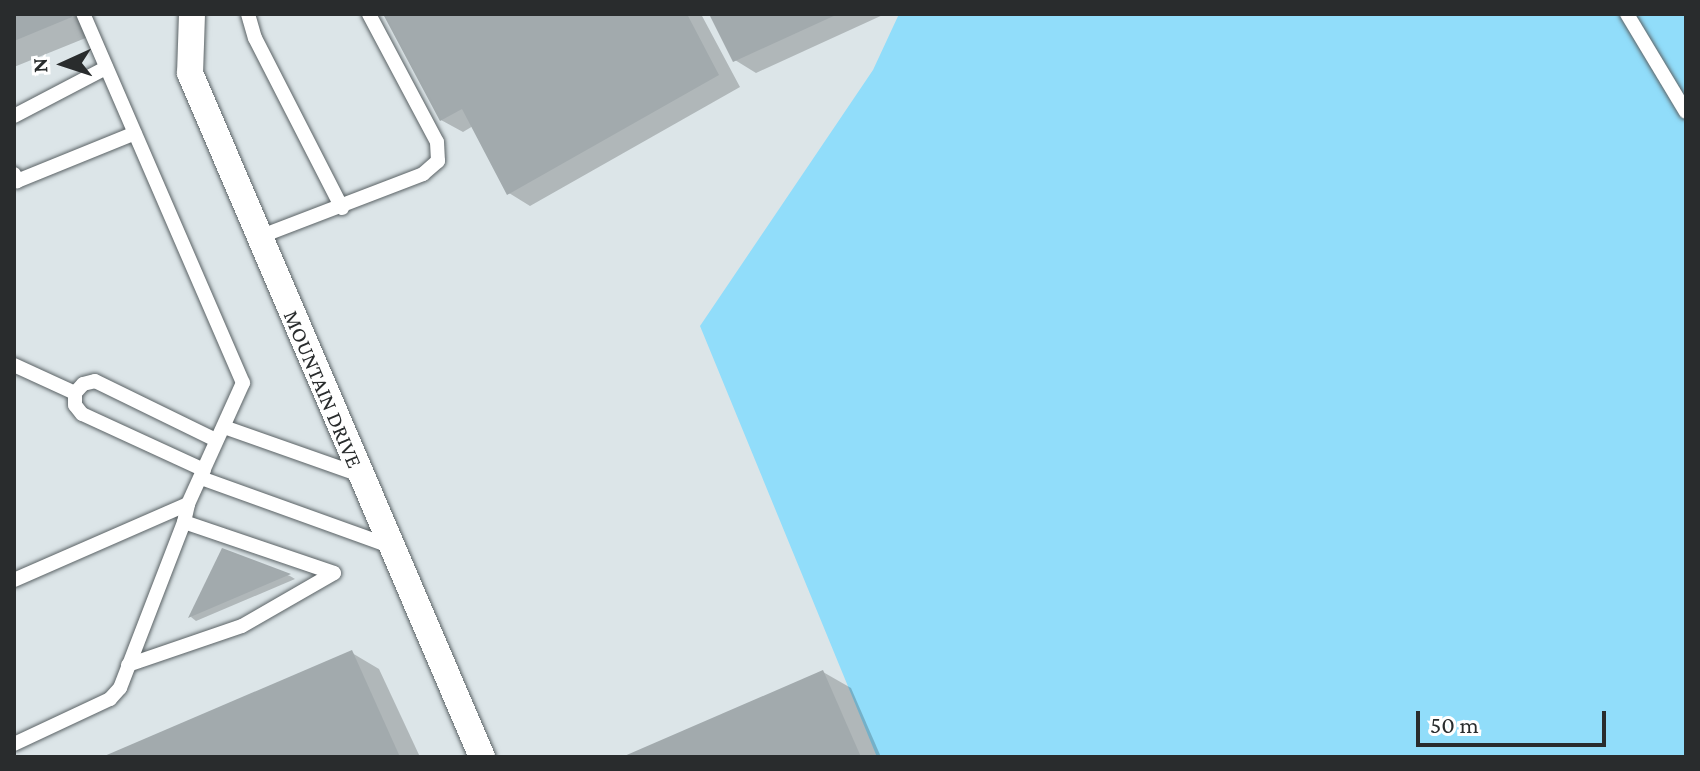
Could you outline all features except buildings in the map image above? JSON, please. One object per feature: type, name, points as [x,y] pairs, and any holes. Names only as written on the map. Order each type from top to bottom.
[{"type":"street","name":"MOUNTAIN DRIVE","points":[[192,14],[190,73],[482,757]]},
{"type":"lane","points":[[14,744],[110,699],[120,688],[184,522],[188,504],[243,383],[83,14]]},
{"type":"lane","points":[[248,14],[255,38],[342,208]]},
{"type":"lane","points":[[259,237],[342,208],[423,174],[438,161],[437,142],[369,14]]},
{"type":"lane","points":[[1627,14],[1686,112]]},
{"type":"lane","points":[[14,116],[106,68]]},
{"type":"lane","points":[[14,174],[17,181],[135,133]]},
{"type":"lane","points":[[14,365],[75,393]]},
{"type":"lane","points":[[360,475],[220,434],[95,381],[83,384],[75,393],[75,405],[82,414],[203,474],[393,547]]},
{"type":"lane","points":[[14,580],[188,504]]},
{"type":"lane","points":[[128,665],[242,626],[334,573],[184,522]]},
{"type":"shaded area","points":[[899,14],[1686,14],[1686,757],[877,757],[700,326],[873,70]]}]
